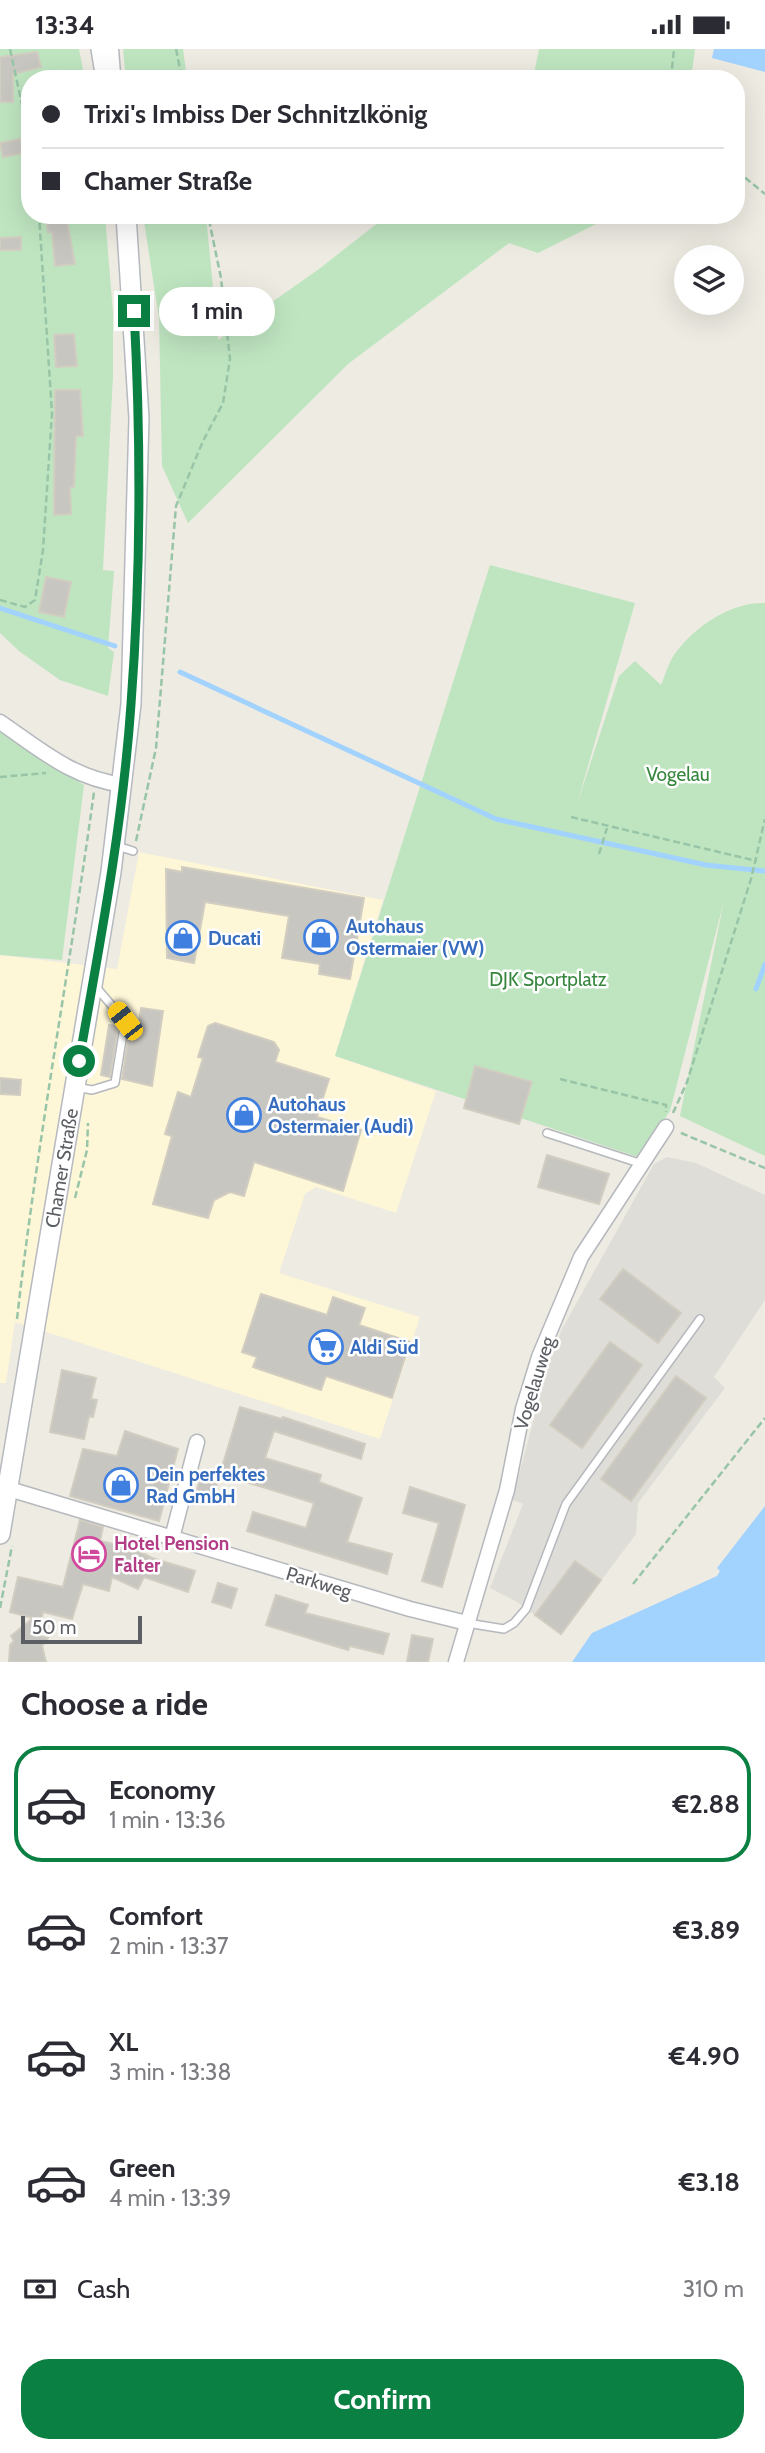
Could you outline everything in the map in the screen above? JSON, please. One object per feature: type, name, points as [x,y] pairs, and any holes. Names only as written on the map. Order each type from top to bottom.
[{"type":"main road","points":[[101,49],[105,70]]},
{"type":"main road","name":"Chamer Straße","points":[[0,1534],[9,1489],[6,1458],[92,984],[124,848],[123,785],[131,704],[139,418],[127,224]]},
{"type":"street","points":[[111,49],[113,70]]},
{"type":"street","points":[[0,722],[73,771],[95,781],[123,785]]},
{"type":"street","name":"Vogelauweg","points":[[456,1662],[507,1490],[523,1409],[539,1357],[581,1257],[666,1127]]},
{"type":"street","points":[[172,1538],[197,1443]]},
{"type":"street","name":"Parkweg","points":[[9,1489],[467,1623]]},
{"type":"lane","points":[[75,1087],[92,1090],[115,1083],[125,1021],[92,984]]},
{"type":"lane","points":[[547,1133],[642,1164]]},
{"type":"lane","points":[[467,1623],[505,1629],[526,1609],[566,1504],[700,1319]]},
{"type":"path","points":[[10,49],[21,100]]},
{"type":"path","points":[[176,49],[180,70]]},
{"type":"path","points":[[672,70],[674,49]]},
{"type":"path","points":[[745,178],[765,194]]},
{"type":"path","points":[[0,600],[25,607],[35,600],[43,550],[52,413],[40,224]]},
{"type":"path","points":[[159,722],[176,506],[203,441],[223,403],[230,359],[222,278],[210,224]]},
{"type":"path","points":[[0,777],[73,771]]},
{"type":"path","points":[[15,1331],[30,1201],[95,781]]},
{"type":"path","points":[[571,817],[607,828],[757,861]]},
{"type":"path","points":[[666,1127],[687,1082],[757,861],[765,819]]},
{"type":"path","points":[[599,854],[607,828]]},
{"type":"path","points":[[560,1079],[666,1105],[666,1127]]},
{"type":"path","points":[[666,1127],[765,1168]]},
{"type":"path","points":[[633,1584],[765,1418]]},
{"type":"shaded area","points":[[139,852],[383,900],[335,1056],[436,1091],[396,1213],[316,1187],[305,1194],[279,1273],[420,1317],[380,1439],[15,1322],[6,1383],[0,1383],[0,955],[117,969]]},
{"type":"shaded area","points":[[667,1157],[696,1163],[765,1195],[765,1300],[714,1377],[725,1388],[638,1503],[636,1534],[561,1634],[517,1602],[490,1588],[523,1504],[513,1500],[515,1490],[548,1366],[562,1329],[654,1164]]},
{"type":"green space","points":[[0,49],[79,49],[83,70],[21,70],[21,224],[106,224],[113,313],[113,376],[103,570],[114,571],[108,648],[114,652],[108,696],[60,680],[19,651],[0,633]]},
{"type":"green space","points":[[123,49],[183,49],[186,70],[125,70]]},
{"type":"green space","points":[[539,49],[695,49],[692,70],[535,70]]},
{"type":"green space","points":[[144,224],[207,224],[218,340],[319,269],[376,224],[596,224],[538,253],[509,243],[348,364],[188,523],[162,466],[159,318]]},
{"type":"green space","name":"DJK Sportplatz","points":[[490,565],[635,603],[577,804],[619,676],[635,661],[661,685],[674,655],[702,626],[739,607],[765,603],[765,1156],[680,1116],[724,901],[670,1111],[638,1157],[335,1056]]},
{"type":"green space","points":[[0,731],[84,785],[62,960],[0,955]]},
{"type":"water","points":[[714,49],[765,49],[765,72],[712,58]]},
{"type":"water","points":[[765,1506],[765,1662],[572,1662],[592,1633],[717,1576],[720,1571],[717,1568]]},
{"type":"building","points":[[37,52],[41,67],[13,74],[13,102],[0,102],[0,57]]},
{"type":"building","points":[[20,139],[21,153],[3,157],[0,143]]},
{"type":"building","points":[[47,224],[68,224],[75,264],[55,266],[52,232],[48,232]]},
{"type":"building","points":[[21,237],[21,250],[0,250],[0,238]]},
{"type":"building","points":[[74,334],[77,366],[56,367],[54,335]]},
{"type":"building","points":[[55,390],[80,390],[83,436],[76,436],[74,487],[70,487],[71,514],[54,515]]},
{"type":"building","points":[[46,577],[71,582],[64,617],[39,612]]},
{"type":"building","name":"Autohaus Ostermaier (VW)","points":[[182,867],[364,898],[350,979],[319,974],[320,964],[282,958],[289,916],[205,902],[194,963],[167,958],[166,869],[182,872]]},
{"type":"building","points":[[141,1008],[163,1011],[152,1086],[122,1079],[130,1028],[138,1030]]},
{"type":"building","name":"Autohaus Ostermaier (Audi)","points":[[215,1023],[274,1042],[279,1050],[275,1062],[329,1079],[317,1117],[361,1130],[343,1191],[254,1162],[244,1196],[230,1192],[214,1200],[208,1218],[153,1204],[172,1136],[165,1134],[178,1092],[191,1097],[203,1058],[198,1057],[208,1026]]},
{"type":"building","points":[[109,1025],[118,1026],[110,1077],[101,1075]]},
{"type":"building","points":[[475,1066],[532,1082],[519,1124],[464,1108]]},
{"type":"building","points":[[0,1078],[21,1080],[20,1095],[0,1094]]},
{"type":"building","points":[[547,1155],[609,1174],[599,1204],[538,1187]]},
{"type":"building","points":[[623,1269],[681,1313],[658,1343],[600,1299]]},
{"type":"building","name":"Aldi Süd","points":[[261,1294],[327,1315],[333,1297],[365,1308],[359,1325],[410,1342],[392,1398],[326,1376],[321,1390],[253,1367],[257,1357],[242,1352]]},
{"type":"building","points":[[610,1342],[642,1365],[582,1448],[550,1425]]},
{"type":"building","points":[[62,1370],[96,1378],[91,1399],[97,1400],[93,1417],[89,1416],[84,1439],[50,1432]]},
{"type":"building","points":[[676,1376],[706,1398],[631,1501],[601,1479]]},
{"type":"building","points":[[240,1407],[282,1419],[283,1417],[365,1444],[361,1459],[274,1431],[265,1458],[321,1475],[319,1482],[362,1498],[347,1542],[392,1554],[387,1574],[247,1531],[253,1512],[306,1528],[314,1503],[220,1474]]},
{"type":"building","name":"Dein perfektes Rad GmbH","points":[[125,1431],[178,1449],[159,1521],[70,1496],[83,1449],[117,1456]]},
{"type":"building","points":[[201,1477],[217,1483],[212,1500],[195,1495]]},
{"type":"building","points":[[410,1487],[465,1505],[442,1587],[422,1581],[439,1523],[403,1513]]},
{"type":"building","points":[[80,1520],[103,1527],[100,1541],[133,1548],[152,1558],[195,1571],[188,1592],[144,1577],[138,1589],[112,1577],[109,1591],[83,1584],[72,1619],[43,1612],[38,1636],[48,1638],[42,1646],[46,1662],[9,1662],[10,1645],[14,1641],[11,1636],[33,1618],[10,1612],[18,1577],[63,1587]]},
{"type":"building","points":[[575,1561],[601,1580],[561,1634],[535,1615]]},
{"type":"building","points":[[218,1583],[237,1589],[231,1608],[212,1602]]},
{"type":"building","points":[[276,1595],[308,1605],[305,1613],[389,1634],[383,1654],[350,1646],[348,1650],[266,1625]]},
{"type":"building","points":[[412,1635],[433,1639],[428,1662],[407,1662]]},
{"type":"waterway","points":[[0,608],[115,646]]},
{"type":"waterway","points":[[180,672],[496,819],[706,865],[765,871]]},
{"type":"waterway","points":[[756,989],[765,964]]},
{"type":"place","name":"Autohaus Ostermaier (VW)","points":[[321,937]]},
{"type":"place","name":"Ducati","points":[[183,938]]},
{"type":"place","name":"Autohaus Ostermaier (Audi)","points":[[244,1115]]},
{"type":"place","name":"Aldi Süd","points":[[326,1347]]},
{"type":"place","name":"Dein perfektes Rad GmbH","points":[[121,1485]]},
{"type":"place","name":"Hotel Pension Falter","points":[[89,1554]]},
{"type":"route","points":[[79,1061],[111,872],[131,704],[137,568],[139,418],[134,311]]},
{"type":"park label","name":"Vogelau","points":[[678,774]]}]
